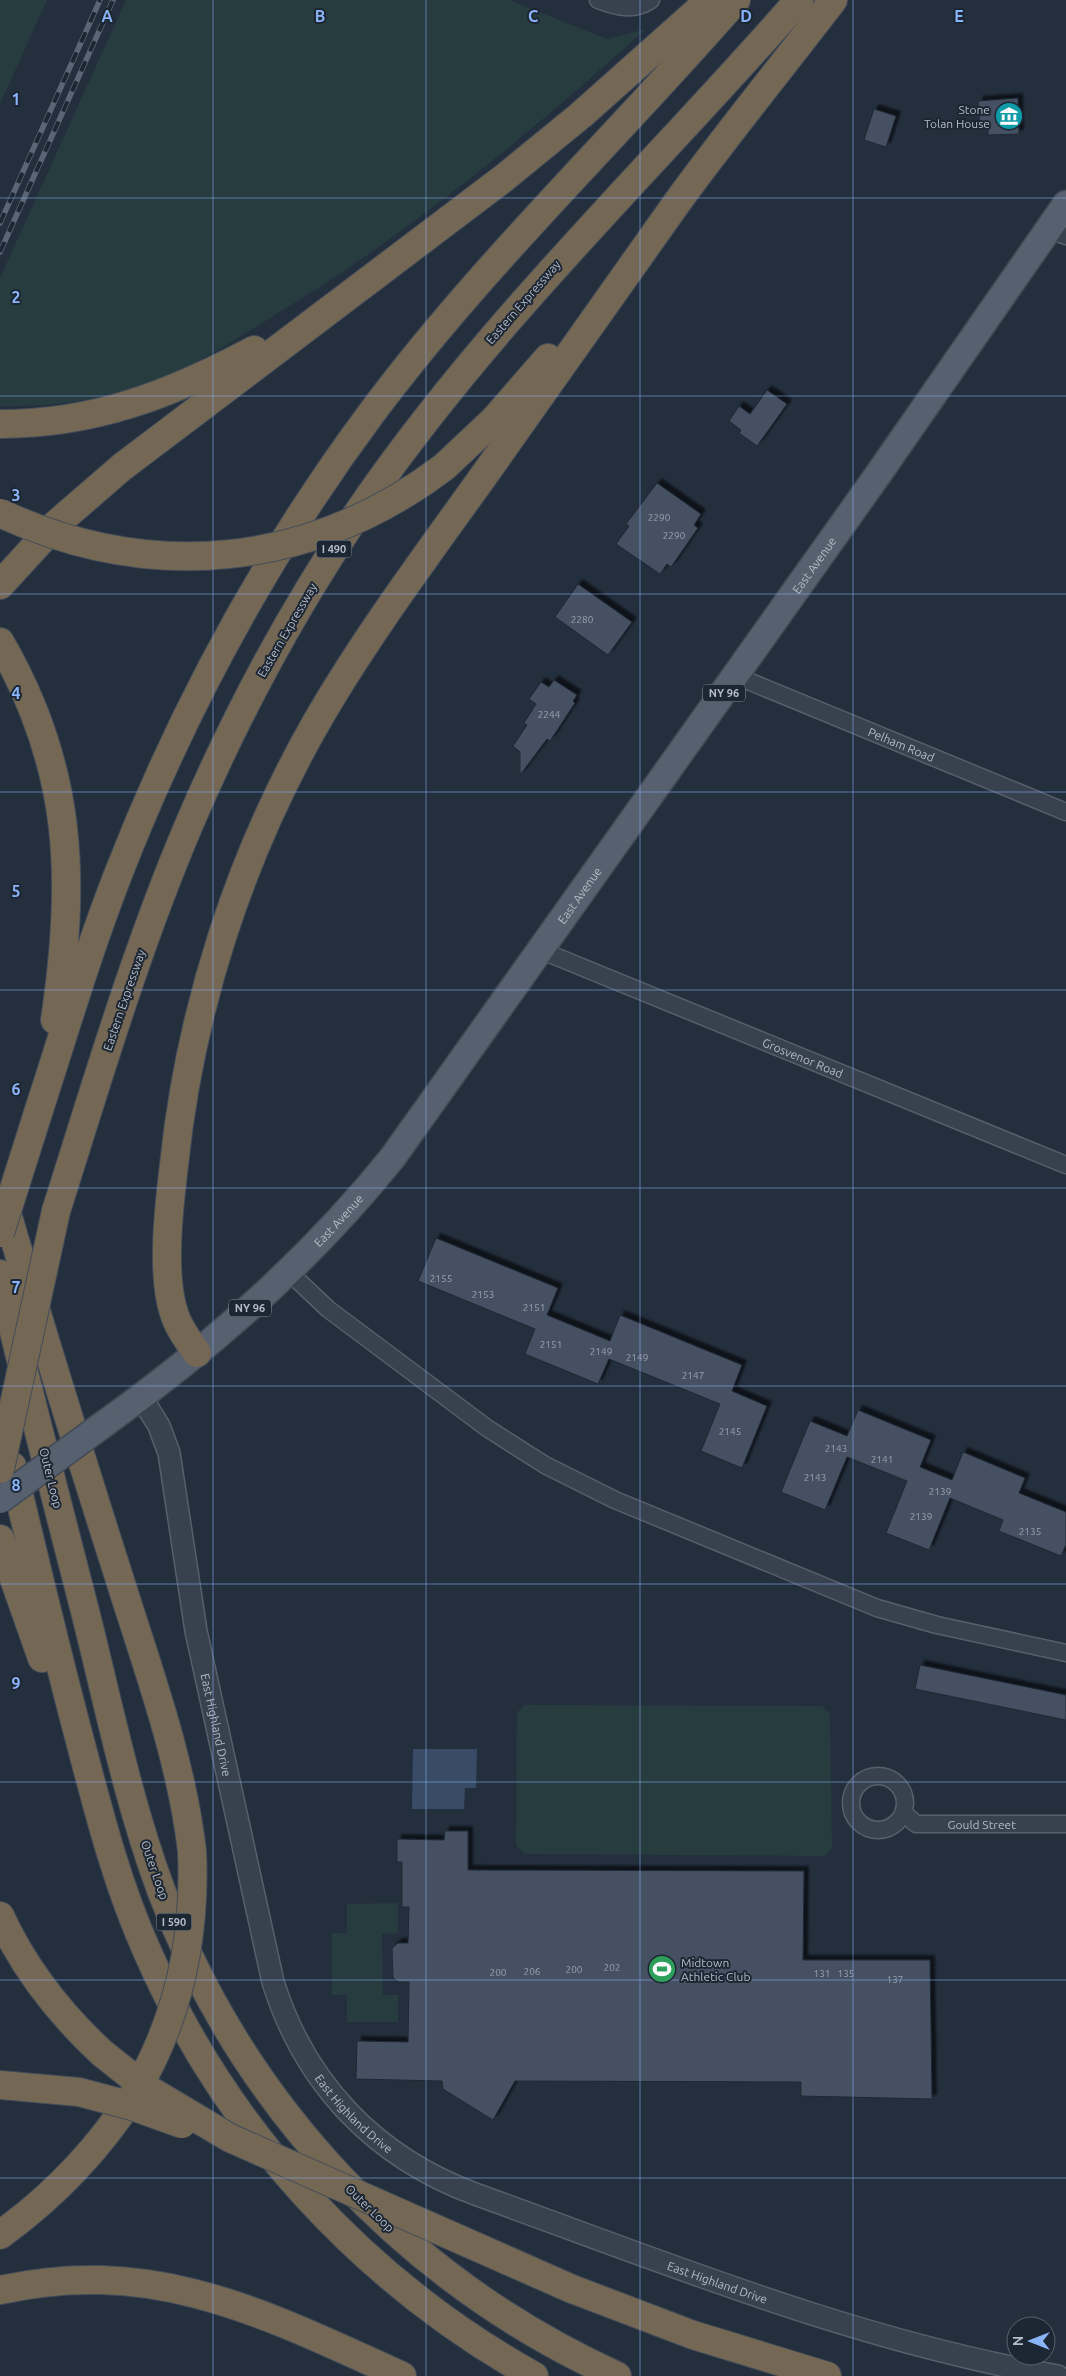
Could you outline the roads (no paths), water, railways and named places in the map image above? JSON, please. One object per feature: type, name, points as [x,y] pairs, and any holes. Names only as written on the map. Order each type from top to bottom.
[{"type":"highway","points":[[0,585],[55,525],[122,467],[441,226],[550,140],[710,0]]},
{"type":"highway","points":[[0,1233],[100,926],[158,780],[215,661],[298,520],[364,423],[437,330],[502,255],[736,0]]},
{"type":"highway","name":"Eastern Expressway","points":[[0,1389],[132,975],[188,827],[248,699],[292,618],[323,567],[387,471],[484,346],[551,270],[733,74],[798,0]]},
{"type":"highway","points":[[197,1352],[175,1318],[170,1297],[168,1257],[173,1172],[182,1100],[200,1016],[216,956],[250,860],[303,747],[364,646],[678,201],[832,0]]},
{"type":"highway","points":[[0,513],[51,535],[101,548],[158,556],[224,555],[270,548],[342,526],[401,496],[444,467],[504,409],[678,201]]},
{"type":"highway","points":[[0,424],[39,423],[86,417],[146,400],[235,360],[354,290]]},
{"type":"highway","points":[[0,642],[22,682],[38,719],[50,756],[63,820],[67,868],[66,916],[60,981],[38,1113]]},
{"type":"highway","points":[[0,1192],[47,1349],[164,1721],[184,1803],[192,1851],[191,1923],[188,1953],[178,1994],[161,2044],[134,2094],[104,2138],[69,2177],[42,2203],[0,2235]]},
{"type":"highway","points":[[0,1469],[56,1211]]},
{"type":"highway","name":"Outer Loop","points":[[2,1285],[140,1827],[174,1922],[218,2012],[253,2068],[292,2122],[335,2173],[383,2221],[434,2265],[488,2306],[545,2340],[618,2376]]},
{"type":"highway","name":"I 590","points":[[0,1419],[102,1826],[134,1918],[176,2011],[208,2067],[265,2149],[332,2223],[382,2270],[460,2331],[534,2376]]},
{"type":"highway","points":[[0,1539],[102,1826]]},
{"type":"highway","points":[[0,1916],[41,1986],[70,2021],[102,2053],[128,2075],[167,2102],[216,2131],[260,2153],[572,2288],[693,2335],[827,2376]]},
{"type":"highway","points":[[0,2085],[78,2092],[132,2106],[260,2153]]},
{"type":"highway","points":[[0,2290],[38,2283],[83,2280],[130,2282],[178,2288],[258,2312],[402,2376]]},
{"type":"main road","name":"East Avenue","points":[[0,1500],[141,1398],[197,1352],[289,1272],[352,1207],[393,1157],[878,476],[1057,232],[1066,204]]},
{"type":"street","points":[[598,0],[629,8],[643,6],[651,0]]},
{"type":"street","name":"Pelham Road","points":[[736,676],[1066,812]]},
{"type":"street","name":"Grosvenor Road","points":[[540,950],[1066,1165]]},
{"type":"street","points":[[289,1272],[328,1309],[487,1428],[545,1465],[578,1483],[624,1504],[878,1608],[937,1625],[1066,1653]]},
{"type":"street","name":"East Highland Drive","points":[[141,1398],[159,1426],[169,1453],[181,1543],[196,1631],[273,1982],[284,2013],[303,2053],[324,2084],[348,2112],[370,2133],[404,2160],[444,2182],[475,2194],[841,2325],[954,2356],[1058,2376]]},
{"type":"street","name":"Gould Street","points":[[904,1813],[916,1824],[1066,1824]]},
{"type":"water","points":[[413,1749],[477,1749],[476,1788],[465,1788],[464,1809],[412,1809]]},
{"type":"railway","points":[[0,223],[100,0]]},
{"type":"railway","points":[[0,252],[113,0]]},
{"type":"place","name":"Stone Tolan House","points":[[1009,116]]},
{"type":"place","name":"Midtown Athletic Club","points":[[662,1969]]}]
